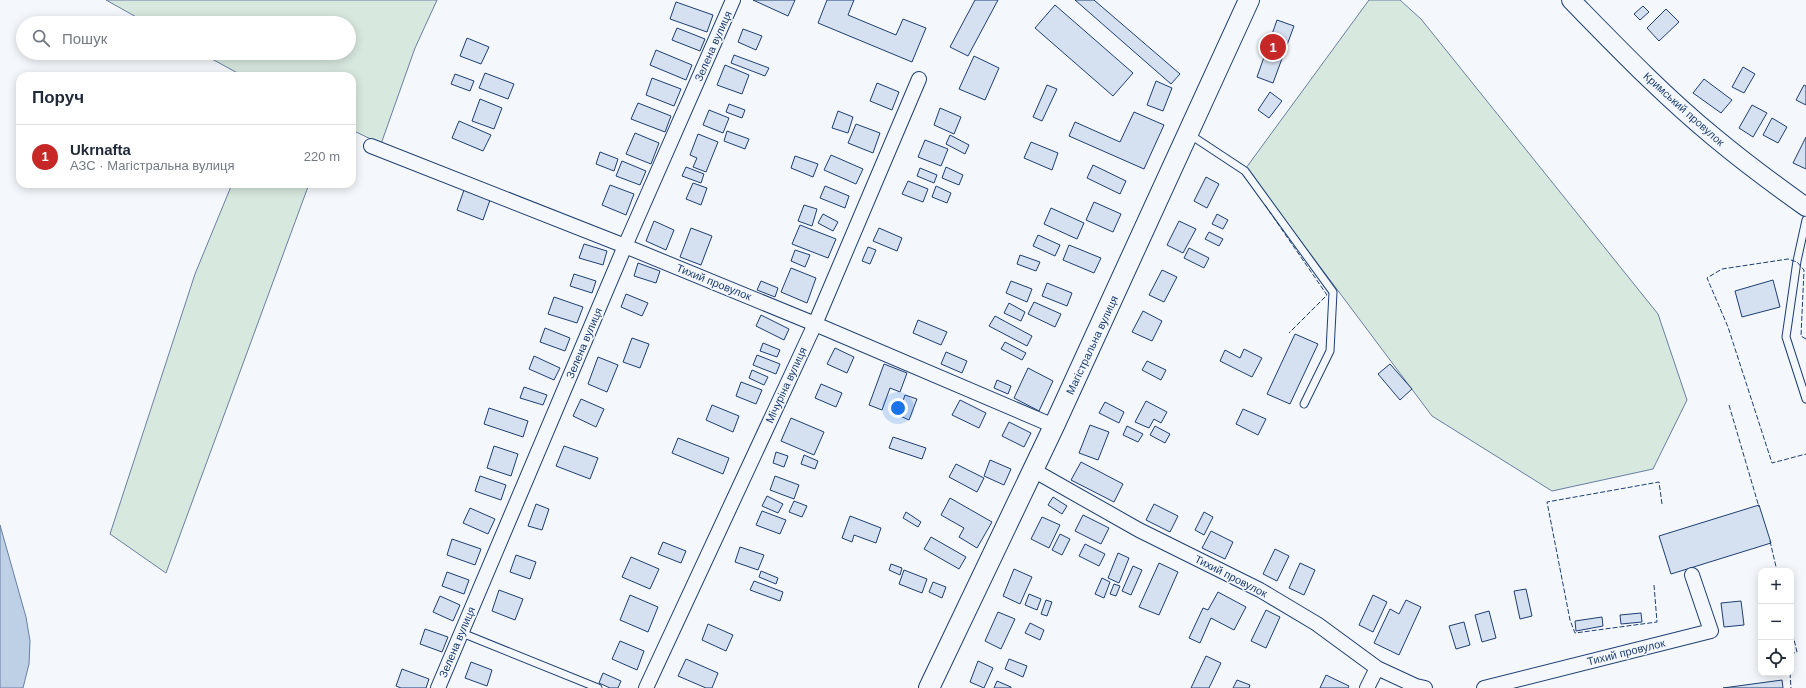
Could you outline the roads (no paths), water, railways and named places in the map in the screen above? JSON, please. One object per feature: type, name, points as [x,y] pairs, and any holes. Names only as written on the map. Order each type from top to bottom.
[{"type":"main road","name":"Магістральна вулиця","points":[[929,688],[1054,426],[1189,134],[1249,0]]},
{"type":"street","name":"Зелена вулиця","points":[[438,688],[625,246],[733,0]]},
{"type":"street","name":"Кримський провулок","points":[[1571,0],[1637,66],[1707,131],[1768,180],[1806,208]]},
{"type":"street","name":"Мічуріна вулиця","points":[[646,688],[815,324],[919,79]]},
{"type":"street","name":"Тихий провулок","points":[[371,146],[625,246],[815,324],[1054,426]]},
{"type":"street","name":"Тихий провулок","points":[[1033,470],[1139,530],[1260,590],[1317,624],[1377,668],[1416,686],[1425,688]]},
{"type":"street","name":"Тихий провулок","points":[[1484,688],[1711,631],[1692,575]]},
{"type":"street","points":[[1367,688],[1377,668]]},
{"type":"lane","points":[[1189,134],[1245,171],[1333,292],[1330,351],[1304,404]]},
{"type":"lane","points":[[1806,220],[1797,261],[1786,337],[1806,399]]},
{"type":"lane","points":[[462,633],[598,688]]},
{"type":"water","points":[[0,525],[26,617],[30,641],[29,664],[23,688],[0,688]]},
{"type":"place","name":"Ukrnafta","points":[[1273,47]]}]
